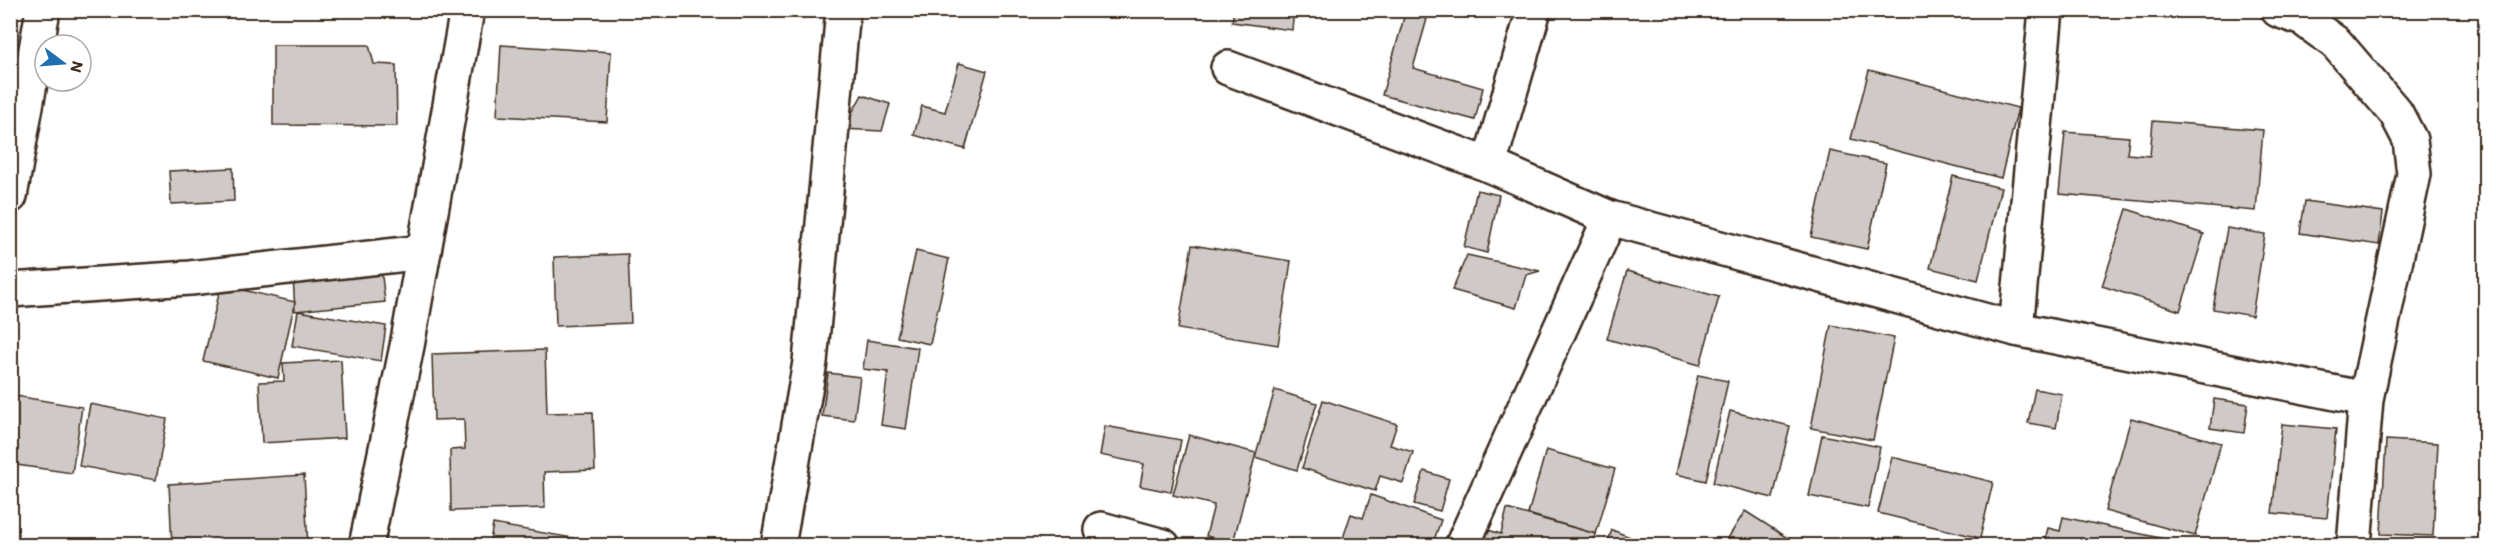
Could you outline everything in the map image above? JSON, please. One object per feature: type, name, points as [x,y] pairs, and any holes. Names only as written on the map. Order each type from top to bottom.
[{"type":"street","points":[[10,196],[43,10]]},
{"type":"street","points":[[366,546],[424,252],[467,10]]},
{"type":"street","points":[[778,546],[810,362],[843,10]]},
{"type":"street","points":[[1489,165],[1534,10]]},
{"type":"street","points":[[2016,329],[2046,10]]},
{"type":"street","points":[[2277,10],[2303,18],[2336,43],[2396,113],[2410,140],[2414,174],[2366,399],[2354,546]]},
{"type":"street","points":[[1228,68],[1489,165],[1610,218],[2016,329],[2366,399]]},
{"type":"street","points":[[1462,546],[1610,218]]},
{"type":"street","points":[[10,290],[190,278],[424,252]]},
{"type":"street","points":[[1101,529],[1163,546]]},
{"type":"building","points":[[1234,10],[1294,10],[1292,30],[1232,22]]},
{"type":"building","points":[[1405,14],[1427,19],[1413,68],[1483,88],[1475,120],[1382,95]]},
{"type":"building","points":[[273,45],[369,45],[374,64],[396,65],[397,126],[273,125]]},
{"type":"building","points":[[501,45],[611,52],[607,122],[497,116]]},
{"type":"building","points":[[959,63],[987,71],[965,149],[914,135],[922,106],[945,112]]},
{"type":"building","points":[[1869,70],[2018,108],[2001,178],[1851,139]]},
{"type":"building","points":[[862,95],[890,104],[882,131],[843,129]]},
{"type":"building","points":[[2153,121],[2263,130],[2256,211],[2059,194],[2065,132],[2129,137],[2127,154],[2150,156]]},
{"type":"building","points":[[1830,151],[1886,163],[1867,249],[1811,237]]},
{"type":"building","points":[[233,168],[234,201],[171,204],[169,171]]},
{"type":"building","points":[[1953,176],[2001,188],[1978,280],[1930,268]]},
{"type":"building","points":[[1477,190],[1499,195],[1487,253],[1464,247]]},
{"type":"building","points":[[2482,194],[2486,194],[2485,291]]},
{"type":"building","points":[[2305,201],[2383,212],[2379,245],[2300,233]]},
{"type":"building","points":[[2127,209],[2204,234],[2180,311],[2102,286]]},
{"type":"building","points":[[2227,228],[2265,234],[2252,316],[2213,309]]},
{"type":"building","points":[[1192,245],[1291,261],[1278,345],[1178,329]]},
{"type":"building","points":[[916,251],[949,259],[930,344],[897,337]]},
{"type":"building","points":[[628,254],[631,323],[556,326],[554,257]]},
{"type":"building","points":[[1467,255],[1540,271],[1526,275],[1516,308],[1452,290]]},
{"type":"building","points":[[381,268],[385,302],[295,311],[293,277]]},
{"type":"building","points":[[1627,271],[1719,297],[1700,365],[1607,339]]},
{"type":"building","points":[[221,285],[295,302],[278,378],[203,361]]},
{"type":"building","points":[[298,311],[386,326],[381,361],[292,346]]},
{"type":"building","points":[[1831,325],[1894,338],[1873,440],[1811,428]]},
{"type":"building","points":[[867,340],[918,348],[906,429],[881,425],[888,372],[863,369]]},
{"type":"building","points":[[545,350],[547,413],[593,412],[595,470],[544,472],[545,508],[451,511],[450,450],[465,449],[464,419],[434,420],[432,354]]},
{"type":"building","points":[[341,360],[345,438],[262,443],[259,382],[284,381],[283,363]]},
{"type":"building","points":[[828,373],[860,377],[854,420],[822,416]]},
{"type":"building","points":[[1698,375],[1728,381],[1706,481],[1676,474]]},
{"type":"building","points":[[2035,389],[2062,394],[2056,428],[2028,423]]},
{"type":"building","points":[[1275,390],[1317,403],[1297,470],[1255,457]]},
{"type":"building","points":[[10,395],[82,407],[72,473],[10,464]]},
{"type":"building","points":[[2214,399],[2248,404],[2244,433],[2210,428]]},
{"type":"building","points":[[1323,400],[1397,424],[1390,445],[1413,452],[1403,483],[1380,476],[1375,491],[1302,468]]},
{"type":"building","points":[[90,404],[167,419],[156,480],[79,466]]},
{"type":"building","points":[[1730,411],[1790,426],[1773,498],[1713,483]]},
{"type":"building","points":[[2131,418],[2221,443],[2195,536],[2105,511]]},
{"type":"building","points":[[2282,424],[2336,429],[2327,518],[2272,513]]},
{"type":"building","points":[[1105,426],[1181,440],[1171,492],[1140,486],[1144,464],[1100,455]]},
{"type":"building","points":[[1189,435],[1256,453],[1233,543],[1206,536],[1214,505],[1173,495]]},
{"type":"building","points":[[1822,435],[1880,447],[1868,508],[1809,496]]},
{"type":"building","points":[[2386,440],[2438,443],[2433,536],[2381,534]]},
{"type":"building","points":[[1546,450],[1615,469],[1596,534],[1528,514]]},
{"type":"building","points":[[1892,457],[1993,482],[1980,538],[1878,513]]},
{"type":"building","points":[[1424,471],[1449,479],[1440,511],[1414,504]]},
{"type":"building","points":[[304,475],[308,546],[172,546],[169,484]]},
{"type":"building","points":[[1371,495],[1441,520],[1432,546],[1353,546],[1354,542],[1343,538],[1351,514],[1363,518]]},
{"type":"building","points":[[1507,509],[1596,534],[1593,546],[1484,546],[1488,530],[1501,534]]},
{"type":"building","points":[[1745,511],[1800,546],[1723,546]]},
{"type":"building","points":[[2063,517],[2197,546],[2056,546],[2057,542],[2045,540],[2048,528],[2060,531]]},
{"type":"building","points":[[493,524],[573,538],[572,546],[489,546]]},
{"type":"building","points":[[1612,530],[1653,546],[1606,546]]}]
